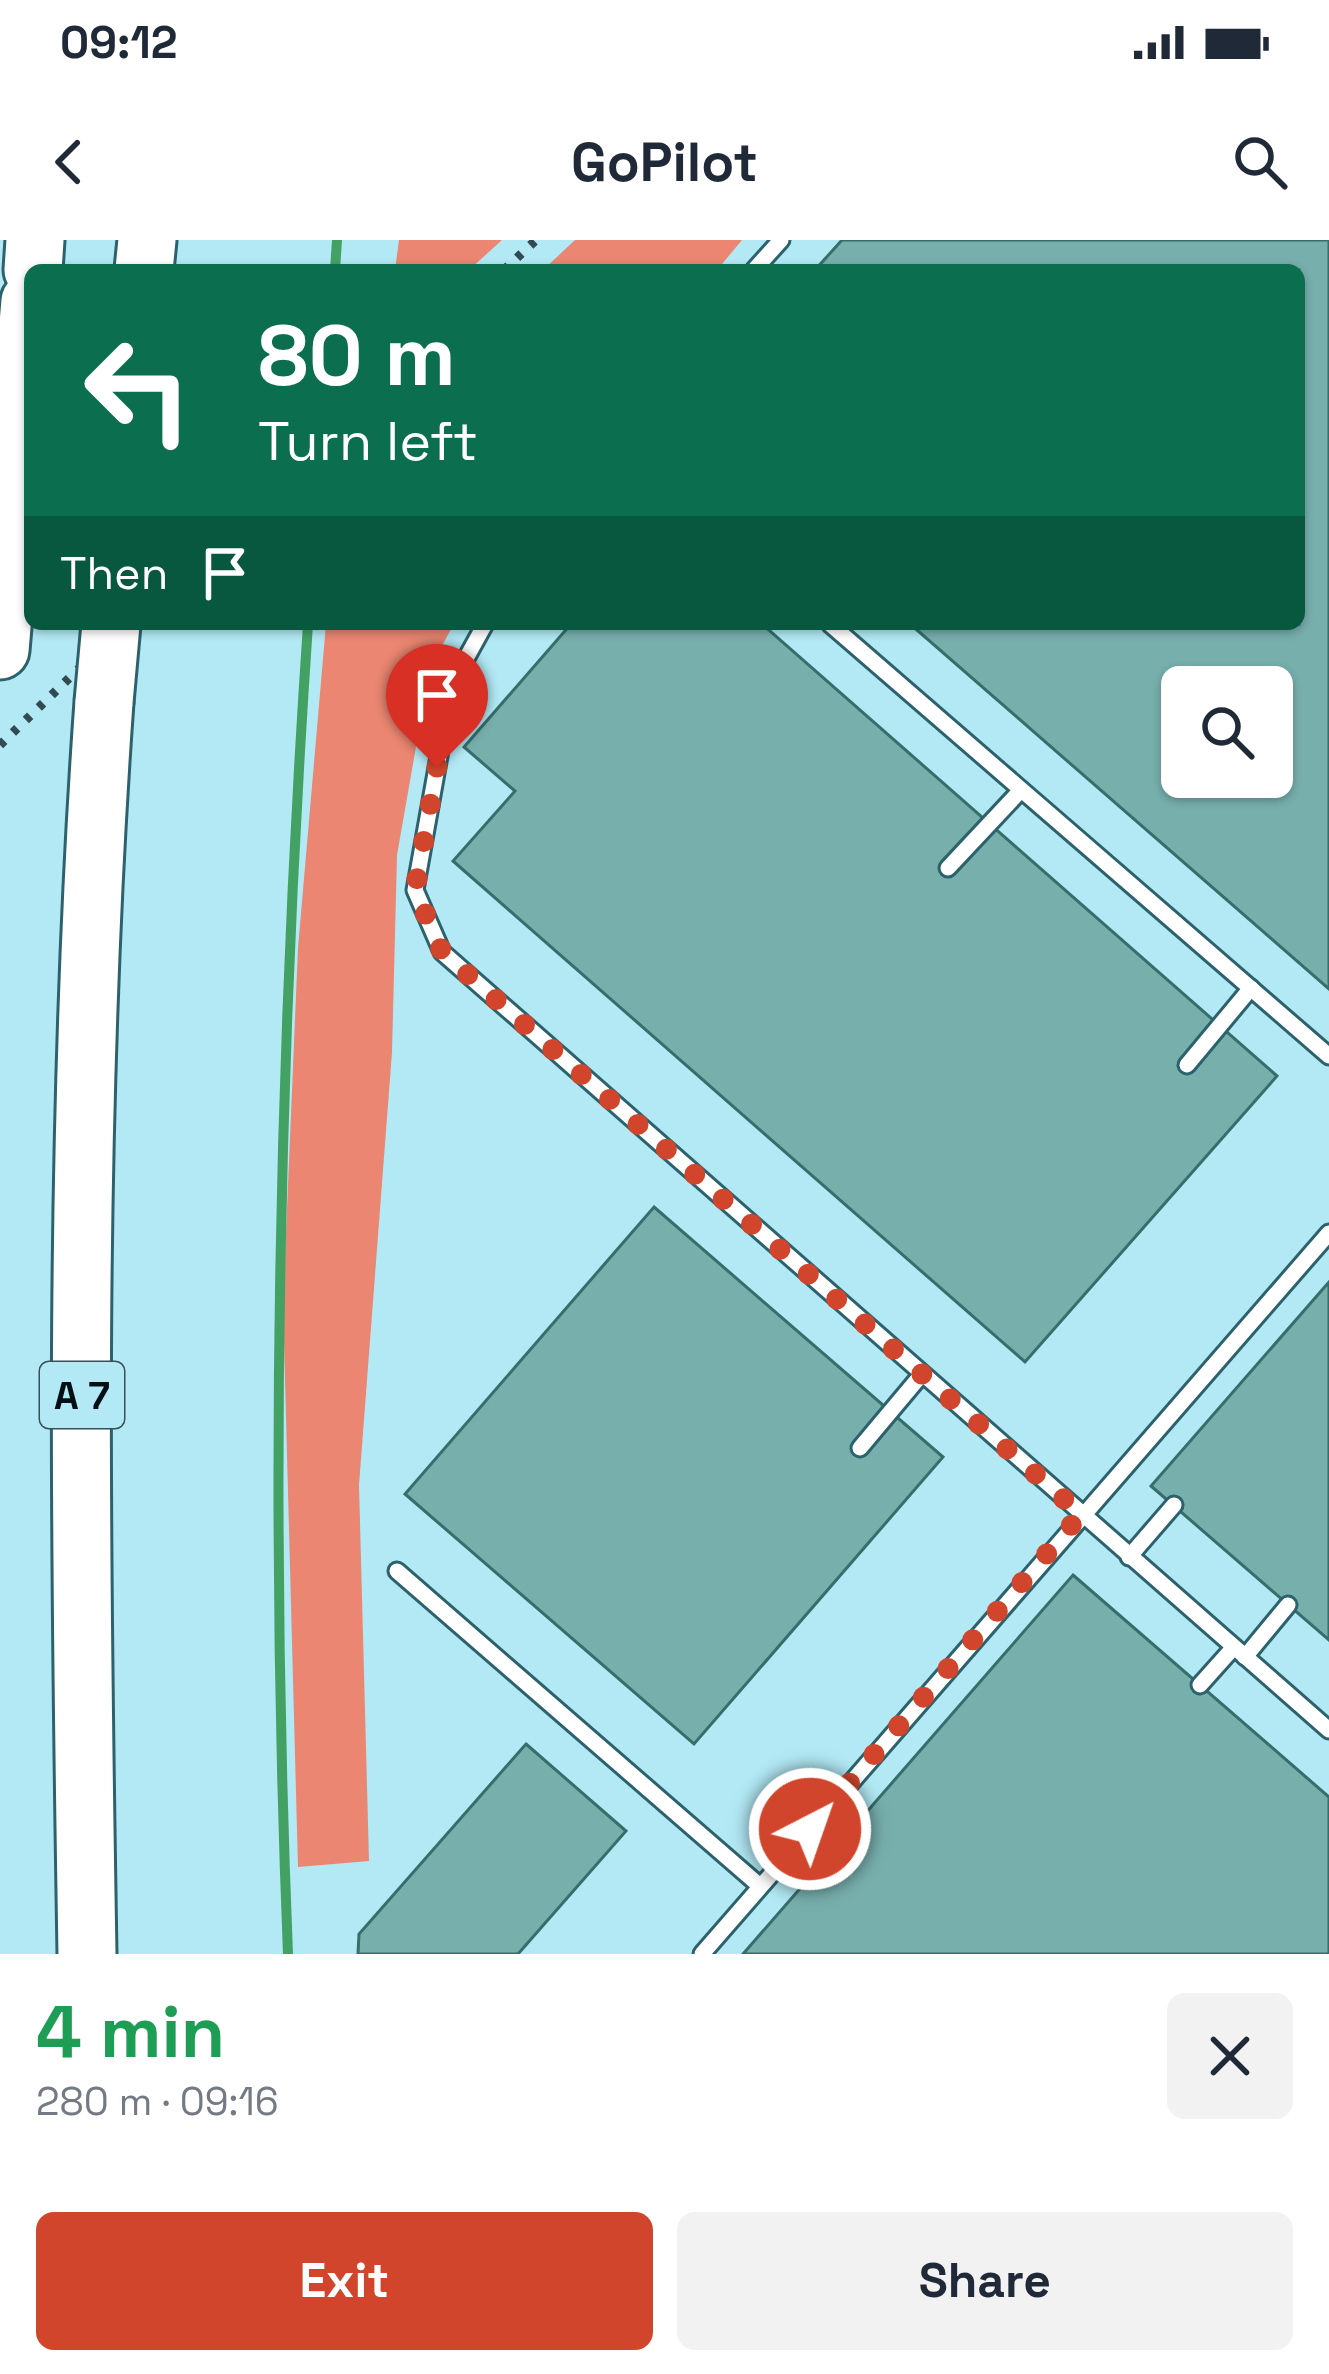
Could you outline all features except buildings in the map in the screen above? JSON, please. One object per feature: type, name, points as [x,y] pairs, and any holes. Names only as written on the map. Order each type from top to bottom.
[{"type":"highway","points":[[0,650],[24,371]]},
{"type":"highway","name":"A 7","points":[[87,1954],[82,1202],[94,836],[110,630]]},
{"type":"lane","points":[[759,264],[781,240]]},
{"type":"lane","points":[[481,630],[452,684],[415,890],[442,952],[1329,1730]]},
{"type":"lane","points":[[837,630],[1329,1056]]},
{"type":"lane","points":[[947,868],[1022,790]]},
{"type":"lane","points":[[1187,1065],[1251,988]]},
{"type":"lane","points":[[702,1954],[1329,1232]]},
{"type":"lane","points":[[860,1448],[922,1374]]},
{"type":"lane","points":[[1130,1556],[1174,1505]]},
{"type":"lane","points":[[397,1571],[760,1886]]},
{"type":"lane","points":[[1200,1685],[1288,1605]]},
{"type":"shaded area","points":[[399,240],[502,240],[476,264],[396,264]]},
{"type":"shaded area","points":[[575,240],[742,240],[722,264],[549,264]]},
{"type":"shaded area","points":[[325,630],[451,630],[430,667],[397,855],[392,1052],[359,1485],[369,1861],[298,1867],[283,1304],[298,948]]},
{"type":"waterway","points":[[335,264],[337,240]]},
{"type":"waterway","points":[[288,1954],[279,1621],[280,1289],[290,956],[308,630]]},
{"type":"railway","points":[[510,264],[536,240]]},
{"type":"railway","points":[[0,745],[119,630]]},
{"type":"route","points":[[437,767],[415,890],[442,952],[1081,1514],[810,1829]]}]
